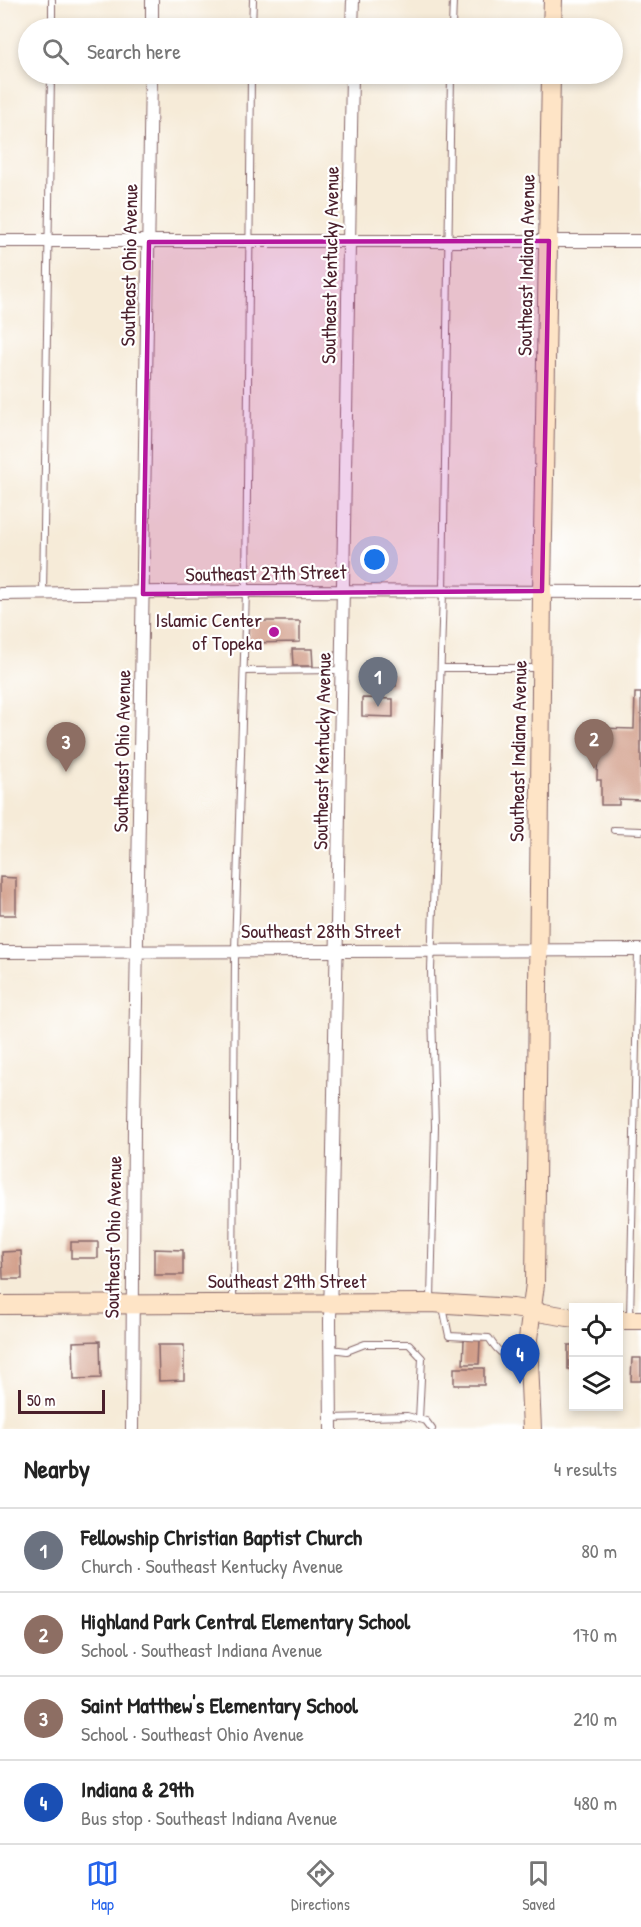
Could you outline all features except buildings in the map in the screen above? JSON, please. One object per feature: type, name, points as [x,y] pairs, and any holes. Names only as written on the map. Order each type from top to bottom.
[{"type":"street","points":[[152,0],[152,18]]},
{"type":"street","points":[[352,18],[353,0]]},
{"type":"street","points":[[552,0],[552,18]]},
{"type":"street","name":"Southeast Ohio Avenue","points":[[132,1429],[131,1304],[152,84]]},
{"type":"street","name":"Southeast Kentucky Avenue","points":[[331,1424],[352,84]]},
{"type":"street","name":"Southeast Indiana Avenue","points":[[531,1429],[528,1359],[535,1284],[542,591],[551,84]]},
{"type":"street","points":[[0,241],[641,241]]},
{"type":"street","name":"Southeast 27th Street","points":[[0,594],[246,591],[641,592]]},
{"type":"street","name":"Southeast 28th Street","points":[[0,952],[639,950]]},
{"type":"street","name":"Southeast 29th Street","points":[[0,1305],[437,1303],[531,1311],[569,1317]]},
{"type":"lane","points":[[52,0],[52,18]]},
{"type":"lane","points":[[252,0],[252,18]]},
{"type":"lane","points":[[452,18],[453,0]]},
{"type":"lane","points":[[43,594],[51,84]]},
{"type":"lane","points":[[233,1304],[235,950],[246,591],[251,84]]},
{"type":"lane","points":[[451,84],[443,592],[433,950],[437,1303],[449,1336],[489,1338],[498,1353],[512,1359],[528,1359]]},
{"type":"lane","points":[[441,668],[542,668]]},
{"type":"lane","points":[[244,671],[343,670]]},
{"type":"lane","points":[[614,830],[641,831]]},
{"type":"lane","points":[[630,1320],[639,950]]},
{"type":"lane","points":[[331,1349],[347,1351],[365,1344],[409,1344],[422,1358],[419,1419]]},
{"type":"lane","points":[[331,1424],[407,1416],[426,1421],[432,1429]]},
{"type":"highlighted area","points":[[549,241],[542,591],[143,594],[149,242]]},
{"type":"place","name":"Islamic Center of Topeka","points":[[274,632]]},
{"type":"place","name":"Fellowship Christian Baptist Church","points":[[378,707]]},
{"type":"place","name":"Highland Park Central Elementary School","points":[[594,769]]},
{"type":"place","name":"Saint Matthew's Elementary School","points":[[66,772]]},
{"type":"place","name":"Indiana & 29th","points":[[520,1384]]}]
